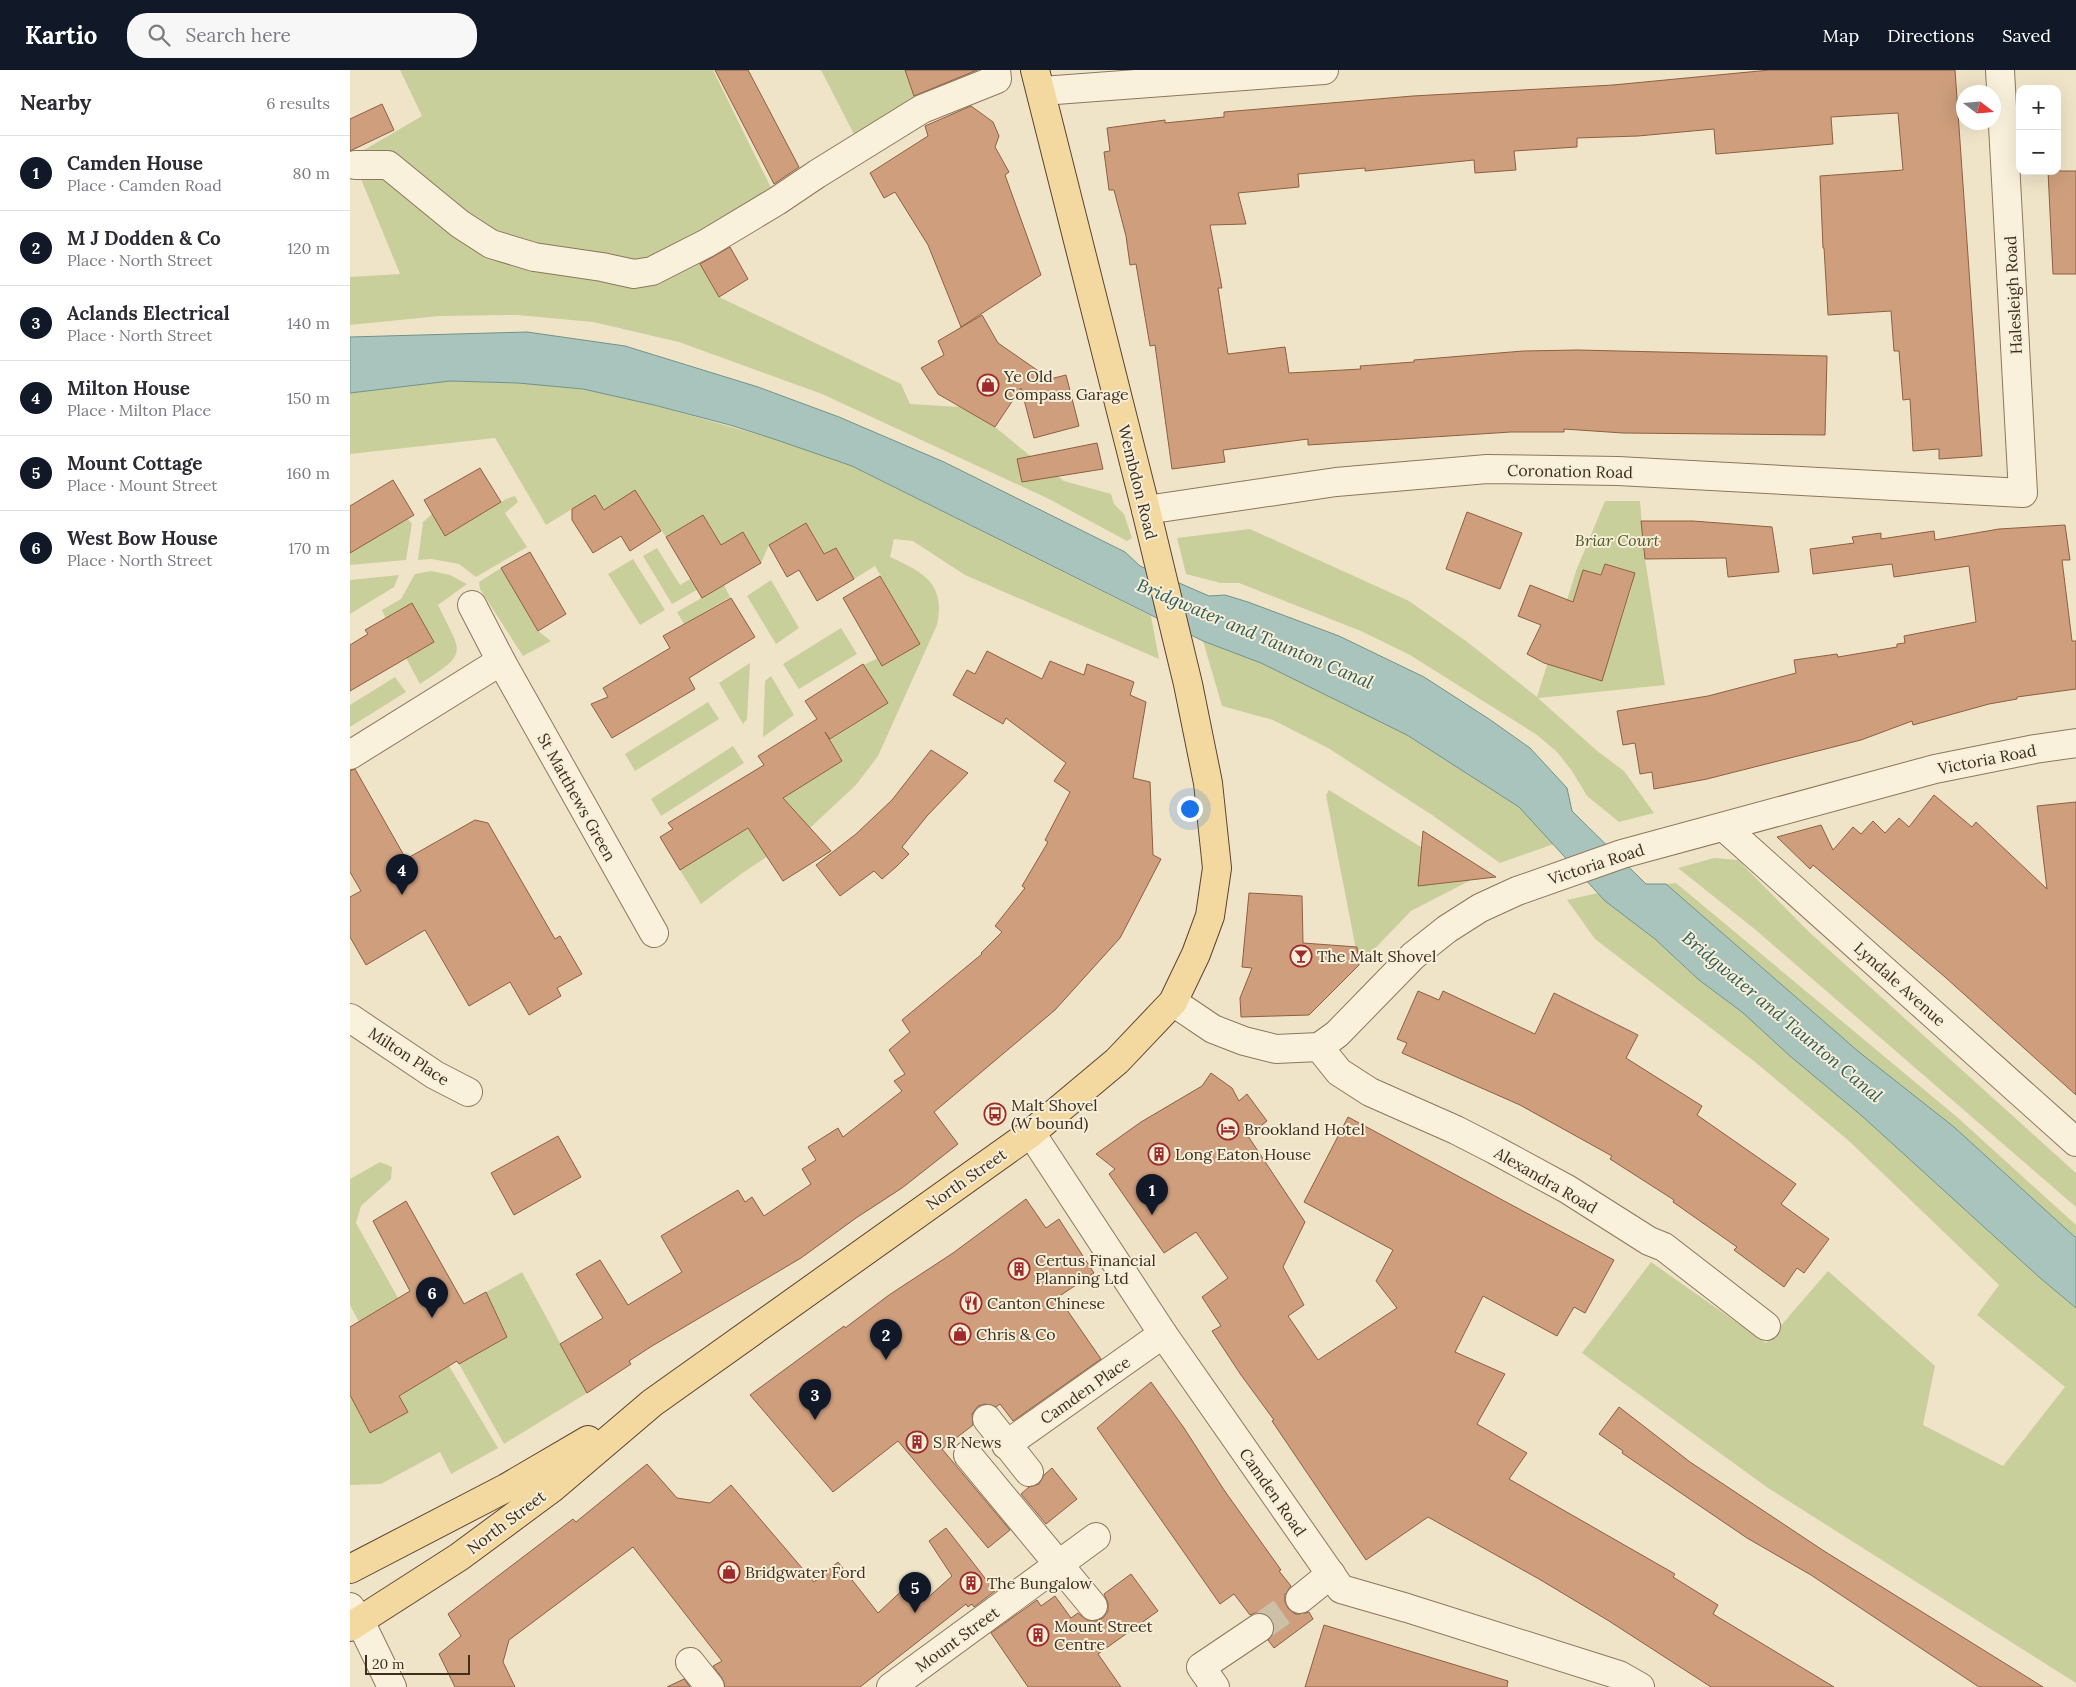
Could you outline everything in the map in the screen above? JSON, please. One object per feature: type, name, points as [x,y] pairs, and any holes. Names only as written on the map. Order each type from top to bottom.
[{"type":"main road","name":"Wembdon Road","points":[[1038,80],[1188,684],[1208,783],[1217,868]]},
{"type":"main road","name":"North Street","points":[[353,1618],[458,1557],[551,1489],[652,1403],[1031,1133],[1117,1061],[1173,1002],[1196,954],[1210,916],[1217,868]]},
{"type":"main road","name":"North Street","points":[[350,1570],[506,1488],[652,1403]]},
{"type":"street","points":[[355,165],[388,164],[460,224],[491,244],[534,257],[602,267],[634,274],[652,272],[707,243],[777,201],[922,109],[997,80],[996,70]]},
{"type":"street","points":[[1038,80],[1324,70]]},
{"type":"street","name":"Halesleigh Road","points":[[1996,492],[2023,493],[2000,70]]},
{"type":"street","name":"Coronation Road","points":[[1146,510],[1336,482],[1487,469],[1637,472],[1996,492]]},
{"type":"street","name":"St Matthews Green","points":[[472,605],[501,661],[654,933]]},
{"type":"street","points":[[350,755],[501,661]]},
{"type":"street","name":"Victoria Road","points":[[1319,1047],[1337,1034],[1413,956],[1447,929],[1480,908],[1517,891],[1622,854],[1935,769],[2035,749],[2076,744]]},
{"type":"street","name":"Lyndale Avenue","points":[[1724,827],[2076,1142]]},
{"type":"street","points":[[1173,1002],[1213,1029],[1244,1041],[1276,1049],[1319,1047]]},
{"type":"street","name":"Milton Place","points":[[350,1018],[435,1075],[468,1092]]},
{"type":"street","name":"Alexandra Road","points":[[1319,1047],[1339,1072],[1370,1092],[1456,1130],[1487,1146],[1567,1189],[1649,1241],[1664,1247],[1766,1326]]},
{"type":"street","name":"Camden Road","points":[[1031,1133],[1163,1334],[1341,1589],[1604,1670],[1640,1687]]},
{"type":"street","name":"Camden Place","points":[[1006,1445],[1163,1334]]},
{"type":"street","points":[[987,1420],[1029,1472]]},
{"type":"street","points":[[968,1454],[1093,1606]]},
{"type":"street","name":"Mount Street","points":[[891,1687],[1096,1537]]},
{"type":"street","points":[[1300,1599],[1331,1574]]},
{"type":"street","points":[[353,1618],[392,1687]]},
{"type":"street","points":[[1215,1687],[1201,1667],[1259,1628]]},
{"type":"street","points":[[690,1662],[710,1687]]},
{"type":"green space","points":[[400,70],[713,70],[775,196],[696,256],[719,297],[901,384],[910,404],[960,407],[995,427],[1064,481],[1111,494],[1114,504],[1124,514],[1132,538],[1127,541],[1049,499],[822,394],[679,342],[593,322],[517,315],[440,316],[350,325],[350,277],[400,274],[352,157],[422,116]]},
{"type":"green space","points":[[821,70],[987,70],[858,142]]},
{"type":"green space","points":[[450,381],[518,383],[583,389],[654,405],[774,439],[852,466],[1151,616],[1159,659],[965,575],[913,541],[894,539],[890,557],[913,568],[929,581],[935,589],[939,611],[937,625],[878,756],[856,785],[810,828],[741,874],[701,904],[680,870],[777,810],[784,797],[842,761],[830,740],[888,703],[863,665],[878,658],[883,666],[920,644],[875,566],[854,579],[836,548],[824,554],[806,524],[769,545],[761,563],[743,533],[721,545],[703,515],[666,537],[635,491],[605,510],[595,495],[546,525],[495,438],[350,454],[350,393]]},
{"type":"green space","points":[[515,496],[518,502],[505,513],[527,547],[476,577],[459,564],[432,559],[418,560],[423,522],[432,514],[445,536],[506,499]]},
{"type":"green space","name":"Briar Court","points":[[1605,501],[1640,501],[1645,559],[1665,685],[1538,698],[1596,750],[1624,771],[1654,813],[1619,822],[1587,796],[1572,771],[1557,752],[1537,735],[1410,655],[1361,631],[1239,583],[1221,583],[1186,574],[1177,538],[1250,529],[1409,601],[1466,641],[1537,697],[1576,571]],"holes":[[[1605,564],[1622,569],[1618,581],[1632,585],[1602,681],[1553,666],[1583,570],[1601,575]]]},
{"type":"green space","points":[[408,519],[412,524],[406,560],[350,565],[350,552]]},
{"type":"green space","points":[[657,548],[680,585],[707,569],[714,580],[672,604],[643,556]]},
{"type":"green space","points":[[633,559],[665,610],[640,625],[608,574]]},
{"type":"green space","points":[[501,568],[538,631],[551,641],[523,656],[480,589],[479,582]]},
{"type":"green space","points":[[431,571],[450,575],[467,584],[438,605],[456,644],[457,651],[454,658],[420,684],[406,658],[434,642],[412,604],[386,619],[382,610],[401,599],[415,574]]},
{"type":"green space","points":[[399,575],[394,587],[350,614],[350,580]]},
{"type":"green space","points":[[771,580],[799,628],[776,644],[747,596]]},
{"type":"green space","points":[[724,585],[730,597],[684,624],[677,612]]},
{"type":"green space","points":[[841,628],[857,654],[799,689],[783,664]]},
{"type":"green space","points":[[1203,641],[1261,663],[1407,735],[1519,807],[1554,844],[1500,863],[1432,815],[1328,748],[1273,720],[1222,706]]},
{"type":"green space","points":[[750,663],[747,719],[743,724],[719,683]]},
{"type":"green space","points":[[771,676],[794,715],[763,737],[765,681]]},
{"type":"green space","points":[[395,677],[406,692],[350,727],[350,705]]},
{"type":"green space","points":[[708,702],[719,719],[635,771],[625,754]]},
{"type":"green space","points":[[733,746],[744,763],[661,816],[651,799]]},
{"type":"green space","points":[[1329,790],[1445,862],[1427,864],[1419,870],[1419,877],[1422,882],[1429,885],[1471,880],[1411,911],[1359,965],[1326,795]]},
{"type":"green space","points":[[1714,858],[1738,860],[1808,931],[2076,1173],[2076,1207],[1757,931],[1678,868]]},
{"type":"green space","points":[[1676,883],[1957,1117],[2076,1225],[2076,1238],[1954,1127],[1859,1052],[1666,884]]},
{"type":"green space","points":[[1598,893],[1605,901],[1655,939],[1699,980],[1742,1012],[1790,1056],[1862,1116],[2039,1277],[2076,1308],[2076,1683],[1768,1488],[1582,1353],[1651,1262],[1766,1343],[1828,1271],[1935,1366],[1923,1425],[2003,1466],[2065,1387],[1977,1315],[1999,1285],[1849,1141],[1755,1062],[1595,939],[1567,900]]},
{"type":"green space","points":[[380,1162],[392,1167],[391,1179],[361,1206],[356,1223],[398,1298],[359,1322],[350,1305],[350,1179]]},
{"type":"green space","points":[[522,1272],[587,1393],[504,1444],[459,1364],[506,1337],[486,1292]]},
{"type":"green space","points":[[446,1361],[498,1448],[451,1474],[440,1452],[381,1484],[350,1485],[350,1395],[370,1433],[408,1412],[399,1396],[420,1383]]},
{"type":"water","name":"Bridgwater and Taunton Canal","points":[[527,332],[625,346],[758,387],[839,417],[944,462],[1125,552],[1140,566],[1209,596],[1225,595],[1248,602],[1339,636],[1424,677],[1530,748],[1567,788],[1572,811],[1646,884],[1666,884],[1859,1052],[1954,1127],[2076,1238],[2076,1308],[2039,1277],[1862,1116],[1790,1056],[1742,1012],[1699,980],[1655,939],[1605,901],[1519,807],[1407,735],[1261,663],[1203,641],[852,466],[774,439],[654,405],[583,389],[518,383],[450,381],[350,393],[350,337]]},
{"type":"building","points":[[715,70],[748,70],[799,167],[774,184]]},
{"type":"building","points":[[905,70],[977,70],[914,96]]},
{"type":"building","points":[[1770,70],[1955,70],[1956,130],[1959,130],[1982,456],[1939,459],[1939,449],[1913,451],[1910,399],[1903,400],[1899,351],[1894,351],[1891,311],[1828,315],[1820,176],[1903,170],[1898,113],[1831,117],[1833,144],[1716,154],[1714,129],[1638,136],[1577,138],[1577,147],[1514,151],[1516,170],[1475,173],[1474,160],[1365,171],[1365,168],[1298,174],[1299,187],[1238,193],[1246,224],[1210,225],[1222,288],[1218,288],[1228,354],[1285,347],[1289,373],[1361,369],[1360,366],[1523,351],[1578,350],[1827,356],[1825,435],[1623,433],[1564,429],[1564,432],[1511,432],[1308,445],[1308,439],[1223,450],[1225,462],[1172,469],[1155,345],[1150,346],[1136,264],[1130,265],[1126,236],[1114,190],[1109,190],[1104,152],[1110,151],[1107,128],[1165,120],[1165,123],[1224,117],[1224,112],[1413,96],[1613,85]]},
{"type":"building","points":[[382,104],[394,130],[350,151],[350,119]]},
{"type":"building","points":[[971,106],[993,122],[999,136],[995,147],[1009,172],[1005,175],[1041,275],[961,327],[928,245],[895,192],[884,198],[870,173],[928,136],[925,126]]},
{"type":"building","points":[[2061,171],[2076,171],[2076,274],[2053,274],[2048,175],[2061,175]]},
{"type":"building","points":[[730,247],[748,279],[719,297],[700,264]]},
{"type":"building","points":[[982,315],[998,343],[1050,379],[1066,375],[1079,426],[1034,438],[1021,388],[995,427],[938,394],[921,368],[944,355],[938,341]]},
{"type":"building","points":[[1097,443],[1103,469],[1022,482],[1017,459]]},
{"type":"building","points":[[480,468],[501,502],[445,536],[424,500]]},
{"type":"building","points":[[393,480],[414,515],[350,553],[350,506]]},
{"type":"building","points":[[635,490],[661,531],[630,551],[621,536],[593,553],[572,520],[572,509],[595,495],[604,510]]},
{"type":"building","points":[[1467,512],[1522,533],[1500,589],[1446,569]]},
{"type":"building","points":[[703,515],[721,545],[743,532],[761,563],[702,598],[666,537]]},
{"type":"building","points":[[1641,521],[1693,521],[1772,527],[1779,572],[1728,577],[1726,558],[1645,559]]},
{"type":"building","points":[[806,523],[824,554],[836,548],[854,579],[817,601],[799,570],[787,577],[769,545]]},
{"type":"building","points":[[2065,525],[2070,560],[2062,560],[2072,641],[2076,641],[2076,689],[2017,697],[2017,699],[1989,704],[1913,725],[1912,721],[1861,740],[1707,779],[1654,789],[1652,772],[1640,774],[1635,743],[1623,745],[1617,711],[1708,696],[1796,673],[1794,660],[1837,654],[1838,657],[1897,647],[1897,644],[1905,643],[1904,636],[1976,622],[1969,566],[1894,577],[1892,564],[1813,574],[1810,549],[1854,543],[1852,537],[1881,533],[1881,539],[1934,531],[1935,540],[1999,529]]},
{"type":"building","points":[[530,552],[566,614],[538,631],[501,568]]},
{"type":"building","points":[[1605,564],[1635,573],[1602,681],[1544,663],[1527,654],[1541,625],[1518,616],[1530,585],[1573,602],[1583,570],[1601,575]]},
{"type":"building","points":[[880,576],[920,644],[882,666],[843,598]]},
{"type":"building","points":[[731,598],[755,637],[689,678],[695,689],[612,738],[591,704],[608,697],[603,688],[670,648],[663,636]]},
{"type":"building","points":[[412,603],[434,642],[350,691],[350,645],[368,634],[365,630]]},
{"type":"building","points":[[987,651],[1042,679],[1050,661],[1084,675],[1087,664],[1134,682],[1130,695],[1146,702],[1133,778],[1150,782],[1153,855],[1161,859],[1120,938],[1055,1010],[934,1112],[958,1144],[902,1188],[856,1218],[801,1258],[652,1346],[629,1361],[631,1364],[587,1393],[560,1344],[603,1318],[576,1274],[600,1260],[628,1305],[682,1272],[661,1236],[738,1190],[745,1202],[752,1197],[764,1216],[811,1184],[802,1169],[816,1160],[808,1147],[838,1128],[843,1137],[902,1091],[894,1081],[905,1074],[889,1050],[910,1032],[902,1020],[982,954],[1002,932],[995,926],[1025,888],[1022,886],[1048,842],[1045,840],[1070,792],[1054,781],[1066,763],[1006,718],[1003,724],[953,695],[967,670],[975,674]]},
{"type":"building","points":[[863,664],[888,703],[830,739],[825,732],[842,761],[783,798],[831,851],[783,881],[748,828],[680,870],[660,837],[673,829],[668,823],[764,765],[758,756],[817,719],[805,701]]},
{"type":"building","points":[[931,750],[968,773],[927,816],[902,847],[909,854],[896,867],[882,879],[874,871],[840,896],[816,865],[856,834],[892,800]]},
{"type":"building","points":[[355,769],[406,859],[475,820],[488,823],[555,939],[560,936],[582,974],[557,988],[561,996],[529,1015],[510,982],[469,1006],[425,930],[366,965],[350,937],[350,897],[361,891],[350,872],[350,771]]},
{"type":"building","points":[[1934,795],[1972,827],[1976,822],[2047,889],[2037,806],[2076,802],[2076,1095],[1945,977],[1813,865],[1810,869],[1777,837],[1821,825],[1833,850],[1853,827],[1861,834],[1873,821],[1885,833],[1899,818],[1909,827]]},
{"type":"building","points":[[1423,831],[1496,877],[1418,886]]},
{"type":"building","name":"The Malt Shovel","points":[[1249,893],[1302,896],[1303,943],[1357,947],[1359,965],[1309,1015],[1241,1017],[1240,998],[1252,968],[1242,967]]},
{"type":"building","points":[[1418,991],[1439,1000],[1443,991],[1535,1034],[1554,993],[1638,1035],[1626,1058],[1702,1106],[1697,1115],[1796,1184],[1781,1204],[1829,1239],[1804,1273],[1797,1268],[1784,1287],[1734,1250],[1737,1247],[1673,1202],[1674,1200],[1610,1159],[1612,1156],[1520,1105],[1402,1053],[1407,1043],[1397,1039]]},
{"type":"building","points":[[1211,1073],[1232,1088],[1239,1101],[1247,1094],[1267,1121],[1248,1136],[1305,1222],[1283,1267],[1304,1305],[1288,1316],[1318,1360],[1397,1308],[1376,1281],[1393,1250],[1304,1202],[1348,1117],[1614,1260],[1585,1313],[1574,1307],[1557,1336],[1483,1296],[1455,1352],[1505,1374],[1477,1424],[1527,1453],[1509,1479],[1675,1574],[1673,1577],[1718,1605],[1713,1614],[1834,1687],[1711,1687],[1609,1621],[1539,1579],[1428,1517],[1366,1560],[1272,1421],[1274,1420],[1212,1331],[1221,1326],[1202,1297],[1228,1278],[1196,1232],[1164,1253],[1109,1174],[1115,1169],[1096,1154],[1141,1122],[1202,1086]]},
{"type":"building","points":[[558,1136],[581,1177],[514,1215],[491,1173]]},
{"type":"building","points":[[1026,1199],[1046,1228],[1059,1219],[1094,1273],[1058,1297],[1101,1359],[1013,1421],[1000,1404],[996,1407],[985,1404],[978,1406],[972,1414],[973,1425],[942,1449],[1010,1530],[988,1548],[898,1441],[833,1492],[750,1395],[844,1326],[845,1328],[889,1295],[953,1253]]},
{"type":"building","points":[[406,1201],[464,1304],[486,1292],[507,1337],[459,1364],[457,1361],[399,1396],[408,1412],[370,1433],[350,1395],[350,1327],[410,1291],[373,1221]]},
{"type":"building","points":[[1151,1382],[1291,1586],[1285,1594],[1285,1602],[1288,1608],[1295,1614],[1309,1612],[1313,1619],[1274,1648],[1268,1640],[1273,1634],[1275,1627],[1272,1619],[1266,1614],[1258,1612],[1250,1615],[1234,1594],[1220,1604],[1097,1428]]},
{"type":"building","points":[[1619,1407],[1690,1462],[1824,1551],[2043,1687],[1979,1687],[1811,1575],[1747,1538],[1622,1453],[1623,1451],[1599,1434]]},
{"type":"building","name":"Bridgwater Ford","points":[[647,1464],[677,1498],[710,1503],[731,1485],[814,1582],[838,1562],[878,1613],[910,1583],[924,1601],[952,1576],[929,1541],[946,1528],[995,1591],[974,1607],[972,1604],[968,1607],[966,1604],[860,1687],[725,1687],[722,1678],[713,1666],[722,1661],[633,1547],[509,1640],[503,1662],[515,1687],[455,1687],[439,1654],[461,1636],[448,1614],[573,1519],[576,1522]]},
{"type":"building","points":[[1052,1468],[1077,1499],[1046,1524],[1021,1494],[1029,1487],[1039,1484],[1044,1475]]},
{"type":"building","points":[[1131,1574],[1158,1611],[1098,1654],[1121,1687],[1028,1687],[991,1633],[1037,1600],[1041,1606],[1055,1596],[1071,1618],[1078,1613],[1087,1620],[1096,1621],[1103,1618],[1108,1611],[1108,1603],[1104,1594]]},
{"type":"building","points":[[1324,1625],[1508,1681],[1507,1687],[1305,1687]]},
{"type":"building","points":[[684,1679],[690,1687],[667,1687]]},
{"type":"tunnel","points":[[1259,1628],[1300,1599]]},
{"type":"place","name":"Ye Old Compass Garage","points":[[988,385]]},
{"type":"place","name":"Milton House","points":[[402,895]]},
{"type":"place","name":"The Malt Shovel","points":[[1301,956]]},
{"type":"place","name":"Malt Shovel (W bound)","points":[[995,1114]]},
{"type":"place","name":"Brookland Hotel","points":[[1228,1129]]},
{"type":"place","name":"Long Eaton House","points":[[1159,1154]]},
{"type":"place","name":"Camden House","points":[[1152,1215]]},
{"type":"place","name":"Certus Financial Planning Ltd","points":[[1019,1269]]},
{"type":"place","name":"Canton Chinese","points":[[971,1303]]},
{"type":"place","name":"West Bow House","points":[[432,1318]]},
{"type":"place","name":"Chris & Co","points":[[960,1334]]},
{"type":"place","name":"M J Dodden & Co","points":[[886,1360]]},
{"type":"place","name":"Aclands Electrical","points":[[815,1420]]},
{"type":"place","name":"S R News","points":[[917,1442]]},
{"type":"place","name":"Bridgwater Ford","points":[[729,1572]]},
{"type":"place","name":"The Bungalow","points":[[971,1583]]},
{"type":"place","name":"Mount Cottage","points":[[915,1613]]},
{"type":"place","name":"Mount Street Centre","points":[[1038,1635]]}]
